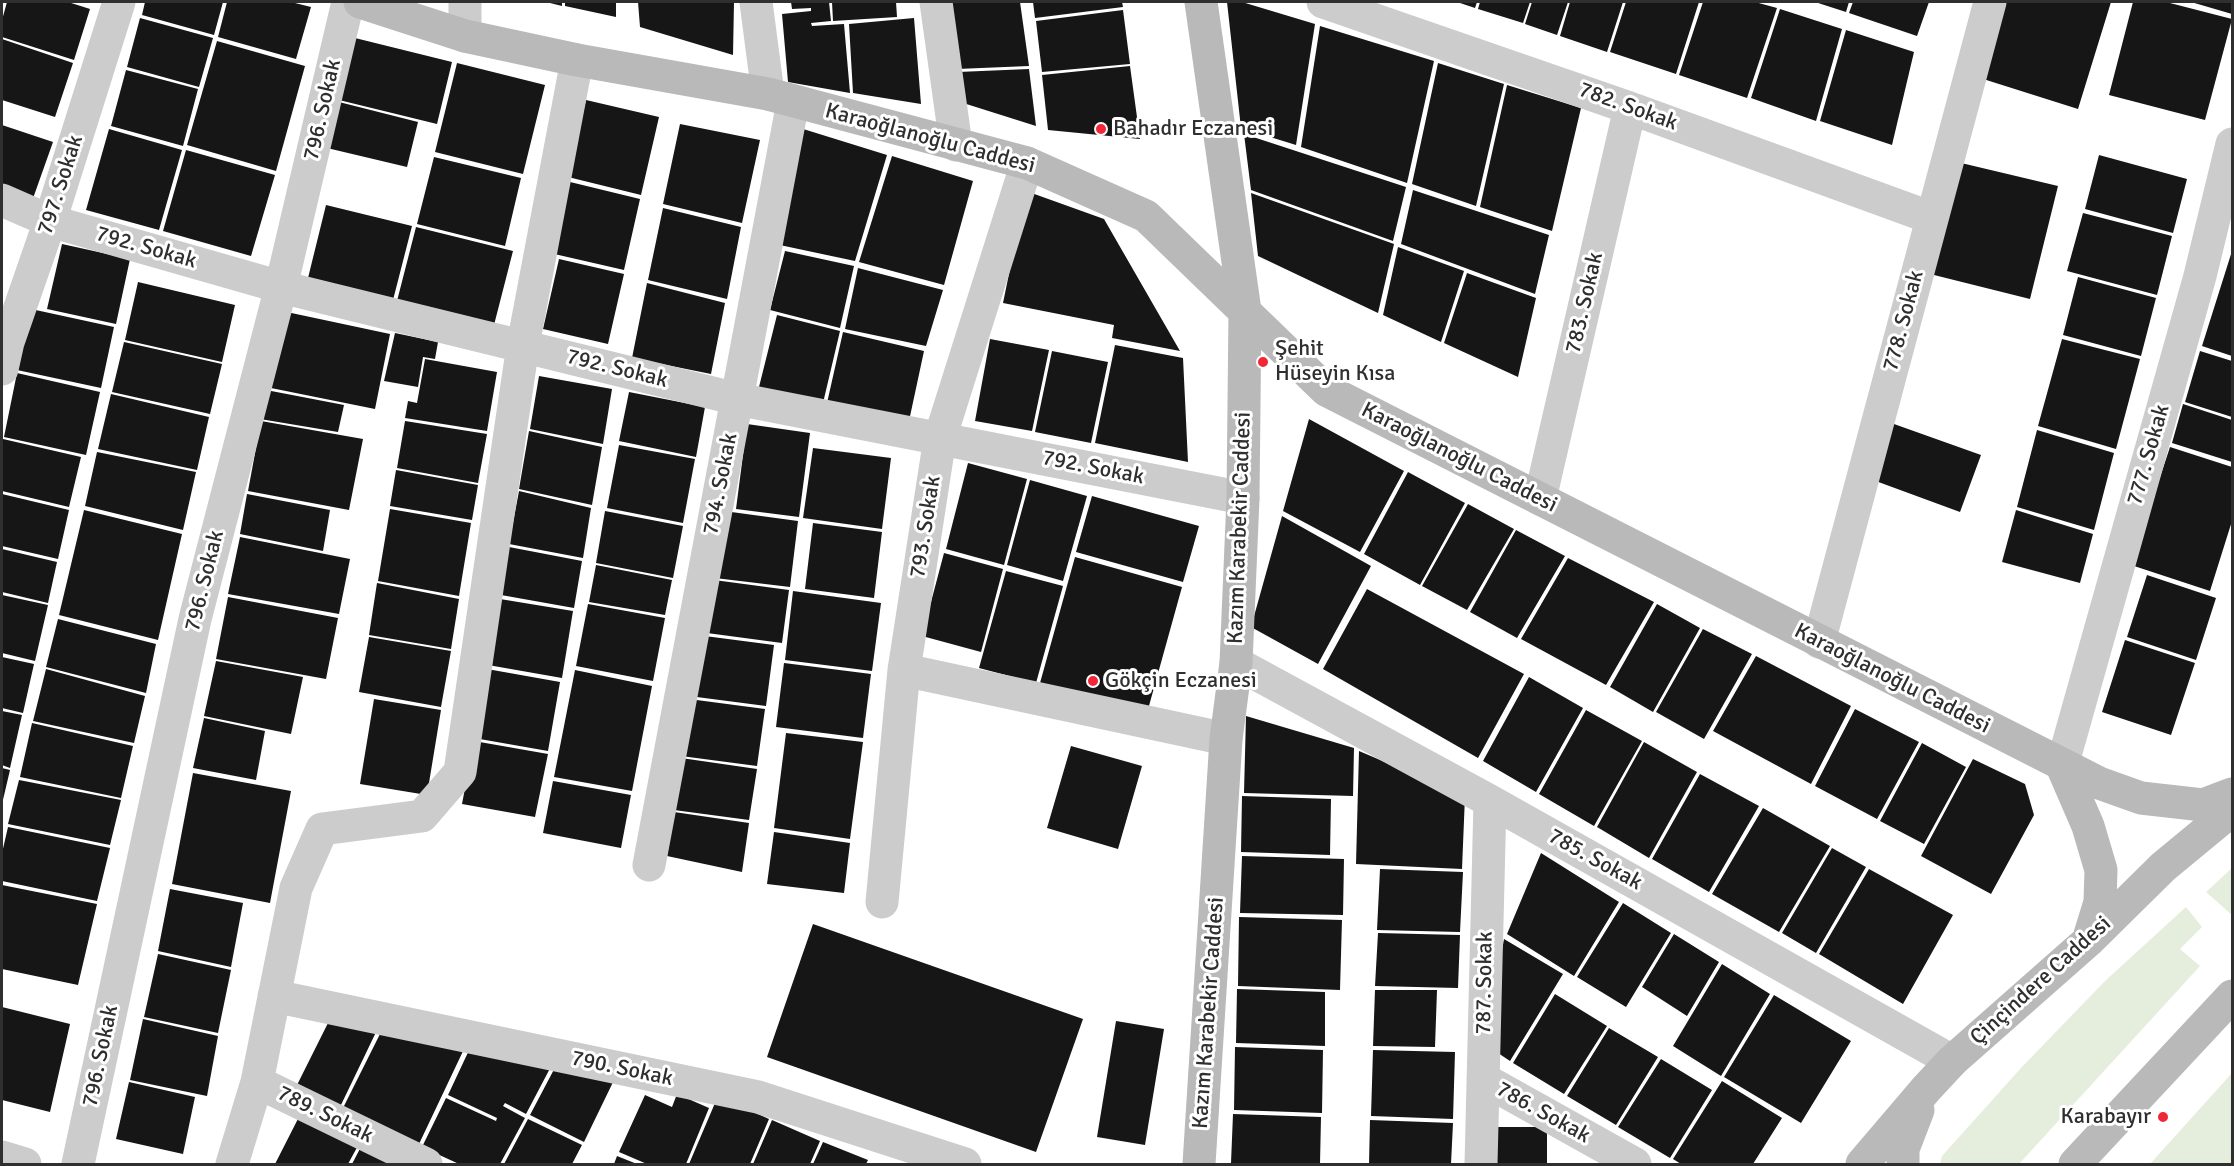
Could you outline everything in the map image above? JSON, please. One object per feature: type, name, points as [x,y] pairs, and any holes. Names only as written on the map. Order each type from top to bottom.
[{"type":"main road","name":"Karaoğlanoğlu Caddesi","points":[[360,2],[465,36],[577,60],[780,98],[1027,163],[1146,216],[1326,390],[2098,783],[2141,798],[2203,805],[2232,794]]},
{"type":"main road","name":"Kazım Karabekir Caddesi","points":[[1199,1164],[1226,739],[1236,663],[1243,498],[1245,311],[1202,2]]},
{"type":"main road","points":[[2062,766],[2088,826],[2101,870],[2100,902],[2088,941]]},
{"type":"main road","name":"Çinçindere Caddesi","points":[[1862,1164],[1952,1061],[2088,941],[2163,867],[2232,810]]},
{"type":"main road","points":[[2075,1164],[2232,996]]},
{"type":"main road","points":[[1903,1164],[1903,1149],[1926,1089]]},
{"type":"street","name":"797. Sokak","points":[[2,369],[8,342],[50,221],[119,2]]},
{"type":"street","name":"796. Sokak","points":[[78,1164],[195,619],[281,287],[348,2]]},
{"type":"street","points":[[465,2],[465,36]]},
{"type":"street","name":"794. Sokak","points":[[649,865],[737,399],[780,98],[756,2]]},
{"type":"street","points":[[936,2],[956,145]]},
{"type":"street","name":"782. Sokak","points":[[1323,2],[1630,108],[1932,218]]},
{"type":"street","name":"778. Sokak","points":[[1819,642],[1990,2]]},
{"type":"street","points":[[232,1164],[257,1082],[296,888],[322,829],[422,816],[460,772],[524,345],[577,60]]},
{"type":"street","name":"783. Sokak","points":[[1540,499],[1630,108]]},
{"type":"street","name":"777. Sokak","points":[[2062,766],[2200,276],[2232,144]]},
{"type":"street","name":"793. Sokak","points":[[882,902],[904,670],[940,438],[1027,163]]},
{"type":"street","name":"792. Sokak","points":[[2,200],[50,221],[281,287],[737,399],[1243,498]]},
{"type":"street","name":"785. Sokak","points":[[1236,663],[1490,801],[1952,1061]]},
{"type":"street","points":[[904,670],[1226,739]]},
{"type":"street","name":"787. Sokak","points":[[1481,1164],[1490,801]]},
{"type":"street","name":"790. Sokak","points":[[274,996],[758,1097],[965,1164]]},
{"type":"street","name":"786. Sokak","points":[[1483,1079],[1635,1164]]},
{"type":"street","name":"789. Sokak","points":[[257,1082],[426,1164]]},
{"type":"street","points":[[2,1157],[25,1164]]},
{"type":"green space","points":[[2232,868],[2232,915],[2206,892]]},
{"type":"green space","points":[[2186,907],[2202,927],[2180,949],[2200,966],[2019,1164],[1940,1164],[1942,1156],[2021,1068],[2105,981]]},
{"type":"green space","points":[[2232,1073],[2232,1164],[2150,1164]]},
{"type":"building","points":[[7,2],[68,2],[90,9],[74,60],[2,37],[2,20]]},
{"type":"building","points":[[145,2],[223,2],[214,35],[142,15]]},
{"type":"building","points":[[227,2],[291,2],[311,7],[296,59],[218,37]]},
{"type":"building","points":[[546,2],[562,2],[562,6]]},
{"type":"building","points":[[565,2],[616,2],[616,17],[565,6]]},
{"type":"building","points":[[638,2],[734,2],[733,55],[640,27]]},
{"type":"building","points":[[791,2],[829,2],[831,21],[811,23],[812,26],[844,24],[850,93],[788,82],[782,14],[811,11],[811,8],[792,9]]},
{"type":"building","points":[[832,2],[896,2],[897,17],[833,21]]},
{"type":"building","points":[[948,2],[1020,2],[1029,66],[957,69]]},
{"type":"building","points":[[1033,2],[1122,2],[1123,7],[1035,18]]},
{"type":"building","points":[[1227,2],[1242,2],[1315,24],[1296,145],[1241,128]]},
{"type":"building","points":[[1457,2],[1477,2],[1475,8]]},
{"type":"building","points":[[1480,2],[1530,2],[1523,23],[1478,9]]},
{"type":"building","points":[[1532,2],[1568,2],[1557,35],[1525,24]]},
{"type":"building","points":[[1570,2],[1623,2],[1607,52],[1560,36]]},
{"type":"building","points":[[1626,2],[1699,2],[1676,74],[1610,52]]},
{"type":"building","points":[[1703,2],[1755,2],[1777,8],[1747,98],[1679,75]]},
{"type":"building","points":[[1815,2],[1849,2],[1846,12]]},
{"type":"building","points":[[1853,2],[1929,2],[1917,36],[1849,13]]},
{"type":"building","points":[[2003,2],[2111,2],[2078,109],[1980,78]]},
{"type":"building","points":[[2133,2],[2166,2],[2232,19],[2205,120],[2109,95]]},
{"type":"building","points":[[2191,2],[2232,2],[2232,14]]},
{"type":"building","points":[[1780,9],[1842,29],[1816,121],[1751,98]]},
{"type":"building","points":[[1123,10],[1130,64],[1042,72],[1036,21]]},
{"type":"building","points":[[140,18],[213,38],[199,87],[127,67]]},
{"type":"building","points":[[914,18],[921,104],[853,93],[849,24]]},
{"type":"building","points":[[1320,26],[1434,61],[1407,183],[1301,147]]},
{"type":"building","points":[[1846,30],[1914,52],[1892,145],[1820,121]]},
{"type":"building","points":[[355,38],[452,62],[437,124],[339,100]]},
{"type":"building","points":[[2,39],[73,63],[55,117],[2,100]]},
{"type":"building","points":[[217,41],[305,66],[276,171],[187,145]]},
{"type":"building","points":[[457,63],[545,85],[523,174],[435,152]]},
{"type":"building","points":[[1438,63],[1504,84],[1476,206],[1412,184]]},
{"type":"building","points":[[1130,66],[1140,139],[1048,130],[1042,75]]},
{"type":"building","points":[[1029,69],[1036,126],[960,102],[958,72]]},
{"type":"building","points":[[126,70],[198,89],[183,146],[111,126]]},
{"type":"building","points":[[1507,85],[1581,108],[1552,231],[1480,207]]},
{"type":"building","points":[[586,100],[659,117],[641,195],[568,177]]},
{"type":"building","points":[[339,102],[418,122],[407,167],[327,148]]},
{"type":"building","points":[[680,124],[760,140],[742,223],[663,204]]},
{"type":"building","points":[[2,125],[53,142],[31,204],[2,194]]},
{"type":"building","points":[[800,128],[887,155],[855,261],[775,244]]},
{"type":"building","points":[[109,129],[182,150],[159,230],[86,210]]},
{"type":"building","points":[[1244,134],[1406,187],[1393,241],[1251,190]]},
{"type":"building","points":[[186,150],[275,175],[251,256],[163,231]]},
{"type":"building","points":[[2099,155],[2187,179],[2173,233],[2085,209]]},
{"type":"building","points":[[892,156],[973,181],[944,285],[859,262]]},
{"type":"building","points":[[434,157],[521,178],[505,246],[417,224]]},
{"type":"building","points":[[1957,162],[2058,186],[2030,299],[1930,274]]},
{"type":"building","points":[[566,181],[640,199],[624,270],[550,253]]},
{"type":"building","points":[[1413,190],[1549,235],[1535,294],[1401,244]]},
{"type":"building","points":[[1026,191],[1104,219],[1180,351],[1112,338],[1114,325],[1003,303]]},
{"type":"building","points":[[1251,193],[1394,244],[1378,313],[1258,256]]},
{"type":"building","points":[[326,205],[412,226],[393,300],[308,278]]},
{"type":"building","points":[[663,208],[741,227],[727,299],[648,280]]},
{"type":"building","points":[[2083,213],[2172,236],[2157,295],[2067,271]]},
{"type":"building","points":[[416,227],[513,251],[494,325],[397,301]]},
{"type":"building","points":[[62,244],[130,259],[116,324],[47,309]]},
{"type":"building","points":[[1398,247],[1464,271],[1441,342],[1383,315]]},
{"type":"building","points":[[785,251],[854,266],[840,328],[770,310]]},
{"type":"building","points":[[2232,251],[2232,356],[2202,346]]},
{"type":"building","points":[[559,259],[624,274],[608,344],[543,329]]},
{"type":"building","points":[[858,268],[943,290],[926,346],[845,329]]},
{"type":"building","points":[[1467,273],[1536,298],[1518,377],[1444,343]]},
{"type":"building","points":[[2078,277],[2156,298],[2141,356],[2063,335]]},
{"type":"building","points":[[138,282],[235,305],[222,362],[125,340]]},
{"type":"building","points":[[647,283],[725,303],[711,374],[632,358]]},
{"type":"building","points":[[31,309],[114,327],[101,388],[17,370]]},
{"type":"building","points":[[282,311],[390,334],[375,409],[266,387]]},
{"type":"building","points":[[777,315],[840,331],[823,403],[759,387]]},
{"type":"building","points":[[843,332],[924,351],[909,421],[827,403]]},
{"type":"building","points":[[395,333],[438,342],[435,359],[423,357],[418,387],[384,381]]},
{"type":"building","points":[[990,339],[1049,350],[1032,431],[975,421]]},
{"type":"building","points":[[2062,339],[2140,359],[2116,449],[2038,426]]},
{"type":"building","points":[[124,342],[222,364],[210,414],[112,392]]},
{"type":"building","points":[[1115,345],[1183,358],[1188,462],[1095,443]]},
{"type":"building","points":[[1052,351],[1108,362],[1091,443],[1035,432]]},
{"type":"building","points":[[2200,351],[2232,361],[2232,417],[2185,402]]},
{"type":"building","points":[[425,359],[497,372],[487,431],[405,418],[408,401],[417,403]]},
{"type":"building","points":[[17,373],[100,392],[86,455],[4,437]]},
{"type":"building","points":[[539,376],[612,389],[603,444],[530,429]]},
{"type":"building","points":[[266,390],[344,405],[338,432],[260,419]]},
{"type":"building","points":[[629,392],[705,407],[696,457],[619,441]]},
{"type":"building","points":[[111,394],[209,417],[197,470],[98,449]]},
{"type":"building","points":[[2183,404],[2232,420],[2232,462],[2172,443]]},
{"type":"building","points":[[1309,419],[1404,471],[1360,552],[1283,511]]},
{"type":"building","points":[[261,421],[363,439],[349,510],[248,491]]},
{"type":"building","points":[[405,421],[487,434],[478,483],[397,468]]},
{"type":"building","points":[[747,424],[810,433],[799,517],[736,509]]},
{"type":"building","points":[[1894,424],[1981,455],[1960,512],[1873,480]]},
{"type":"building","points":[[2037,430],[2114,453],[2094,530],[2017,507]]},
{"type":"building","points":[[529,431],[602,447],[592,505],[519,489]]},
{"type":"building","points":[[3,439],[81,457],[69,507],[2,491]]},
{"type":"building","points":[[619,445],[695,459],[683,523],[607,508]]},
{"type":"building","points":[[2170,447],[2232,467],[2232,521],[2210,591],[2131,565]]},
{"type":"building","points":[[813,448],[891,458],[882,529],[803,518]]},
{"type":"building","points":[[97,452],[196,472],[183,530],[85,506]]},
{"type":"building","points":[[968,463],[1027,479],[1004,565],[946,549]]},
{"type":"building","points":[[396,470],[478,485],[472,520],[390,506]]},
{"type":"building","points":[[1408,472],[1465,503],[1420,585],[1364,554]]},
{"type":"building","points":[[1030,480],[1087,496],[1063,581],[1007,565]]},
{"type":"building","points":[[519,491],[591,508],[583,558],[509,544]]},
{"type":"building","points":[[2,494],[69,510],[58,559],[2,546]]},
{"type":"building","points":[[247,494],[330,510],[323,551],[240,534]]},
{"type":"building","points":[[1092,496],[1199,526],[1183,582],[1076,552]]},
{"type":"building","points":[[1468,504],[1514,529],[1467,610],[1422,586]]},
{"type":"building","points":[[390,509],[471,523],[459,596],[378,581]]},
{"type":"building","points":[[84,510],[182,534],[158,640],[59,615]]},
{"type":"building","points":[[2016,510],[2093,534],[2080,583],[2002,562]]},
{"type":"building","points":[[605,511],[683,526],[673,578],[596,563]]},
{"type":"building","points":[[724,511],[798,521],[790,587],[715,578]]},
{"type":"building","points":[[1282,516],[1371,566],[1318,664],[1251,627]]},
{"type":"building","points":[[813,523],[882,532],[874,598],[805,589]]},
{"type":"building","points":[[1516,530],[1565,556],[1517,638],[1470,612]]},
{"type":"building","points":[[240,537],[350,559],[339,614],[228,594]]},
{"type":"building","points":[[509,547],[582,561],[574,608],[501,595]]},
{"type":"building","points":[[2,549],[57,562],[48,603],[2,592]]},
{"type":"building","points":[[944,553],[1003,569],[981,652],[922,636]]},
{"type":"building","points":[[1075,557],[1182,587],[1147,713],[1040,683]]},
{"type":"building","points":[[1568,558],[1654,602],[1606,685],[1521,639]]},
{"type":"building","points":[[596,565],[672,580],[665,615],[589,602]]},
{"type":"building","points":[[1006,571],[1063,586],[1036,683],[979,668]]},
{"type":"building","points":[[2147,575],[2216,598],[2196,660],[2127,637]]},
{"type":"building","points":[[714,580],[789,590],[782,643],[707,633]]},
{"type":"building","points":[[377,583],[459,599],[451,649],[369,635]]},
{"type":"building","points":[[1367,589],[1524,674],[1478,758],[1323,669]]},
{"type":"building","points":[[793,591],[881,603],[872,671],[785,660]]},
{"type":"building","points":[[2,595],[48,605],[35,661],[2,653]]},
{"type":"building","points":[[228,597],[338,618],[326,679],[216,659]]},
{"type":"building","points":[[500,599],[573,611],[562,678],[488,665]]},
{"type":"building","points":[[588,604],[665,618],[653,681],[576,666]]},
{"type":"building","points":[[1657,604],[1700,628],[1653,712],[1610,687]]},
{"type":"building","points":[[58,619],[156,644],[146,693],[46,667]]},
{"type":"building","points":[[1703,629],[1752,654],[1704,739],[1656,712]]},
{"type":"building","points":[[697,635],[774,645],[766,706],[689,696]]},
{"type":"building","points":[[369,637],[451,651],[441,707],[359,692]]},
{"type":"building","points":[[2125,640],[2195,663],[2171,735],[2102,712]]},
{"type":"building","points":[[1756,656],[1851,706],[1811,784],[1713,731]]},
{"type":"building","points":[[2,657],[34,664],[23,713],[2,708]]},
{"type":"building","points":[[216,661],[303,677],[291,734],[204,716]]},
{"type":"building","points":[[784,663],[871,674],[863,738],[776,727]]},
{"type":"building","points":[[46,669],[145,696],[134,743],[33,721]]},
{"type":"building","points":[[487,669],[560,682],[548,751],[474,738]]},
{"type":"building","points":[[575,670],[652,686],[632,791],[554,777]]},
{"type":"building","points":[[1529,677],[1583,708],[1536,792],[1483,761]]},
{"type":"building","points":[[374,699],[441,710],[427,795],[360,784]]},
{"type":"building","points":[[689,699],[765,709],[757,766],[681,756]]},
{"type":"building","points":[[1855,709],[1919,742],[1877,819],[1815,786]]},
{"type":"building","points":[[1586,710],[1642,741],[1594,826],[1539,794]]},
{"type":"building","points":[[2,711],[22,715],[10,768],[2,765]]},
{"type":"building","points":[[1246,716],[1354,748],[1353,796],[1244,793]]},
{"type":"building","points":[[204,718],[265,731],[256,780],[193,768]]},
{"type":"building","points":[[32,723],[133,746],[121,798],[20,777]]},
{"type":"building","points":[[786,733],[863,742],[850,839],[774,828]]},
{"type":"building","points":[[474,741],[548,754],[535,817],[462,804]]},
{"type":"building","points":[[1644,742],[1697,772],[1649,858],[1597,827]]},
{"type":"building","points":[[1922,743],[1966,767],[1924,844],[1880,821]]},
{"type":"building","points":[[1071,746],[1142,766],[1118,849],[1047,828]]},
{"type":"building","points":[[1359,751],[1465,796],[1462,869],[1356,864]]},
{"type":"building","points":[[681,758],[757,769],[749,820],[674,810]]},
{"type":"building","points":[[1973,759],[2025,784],[2034,815],[1991,894],[1921,856]]},
{"type":"building","points":[[2,768],[10,770],[2,804]]},
{"type":"building","points":[[193,773],[291,791],[270,903],[172,884]]},
{"type":"building","points":[[1700,774],[1759,806],[1709,892],[1652,859]]},
{"type":"building","points":[[19,780],[121,800],[110,845],[8,824]]},
{"type":"building","points":[[553,781],[631,795],[621,848],[543,833]]},
{"type":"building","points":[[1242,796],[1331,799],[1330,855],[1241,852]]},
{"type":"building","points":[[1763,808],[1830,846],[1779,932],[1712,894]]},
{"type":"building","points":[[674,812],[749,823],[742,872],[667,856]]},
{"type":"building","points":[[8,827],[110,848],[97,901],[2,881],[2,853]]},
{"type":"building","points":[[774,832],[850,843],[844,893],[767,884]]},
{"type":"building","points":[[1832,848],[1866,867],[1816,953],[1782,933]]},
{"type":"building","points":[[1541,853],[1619,902],[1574,976],[1507,934]]},
{"type":"building","points":[[1242,856],[1344,859],[1343,915],[1240,913]]},
{"type":"building","points":[[1380,869],[1463,872],[1460,932],[1377,930]]},
{"type":"building","points":[[1869,869],[1953,915],[1903,1004],[1819,954]]},
{"type":"building","points":[[2,885],[97,904],[78,985],[2,969]]},
{"type":"building","points":[[170,889],[243,903],[231,967],[158,951]]},
{"type":"building","points":[[1623,903],[1671,933],[1626,1007],[1577,977]]},
{"type":"building","points":[[1239,917],[1342,920],[1340,990],[1238,986]]},
{"type":"building","points":[[813,924],[1083,1019],[1036,1152],[767,1057]]},
{"type":"building","points":[[1378,933],[1460,935],[1458,988],[1375,986]]},
{"type":"building","points":[[1674,934],[1719,962],[1687,1016],[1642,987]]},
{"type":"building","points":[[1504,939],[1563,974],[1510,1061],[1486,1045]]},
{"type":"building","points":[[158,954],[231,970],[218,1033],[144,1017]]},
{"type":"building","points":[[1722,964],[1770,994],[1721,1076],[1673,1046]]},
{"type":"building","points":[[1237,989],[1325,992],[1325,1046],[1236,1043]]},
{"type":"building","points":[[1375,990],[1437,990],[1435,1047],[1373,1046]]},
{"type":"building","points":[[1555,994],[1607,1026],[1564,1094],[1513,1063]]},
{"type":"building","points":[[1774,995],[1851,1041],[1801,1123],[1724,1077]]},
{"type":"building","points":[[2,1007],[70,1024],[50,1112],[2,1100]]},
{"type":"building","points":[[331,1017],[378,1028],[340,1107],[297,1085]]},
{"type":"building","points":[[143,1019],[218,1036],[207,1096],[130,1080]]},
{"type":"building","points":[[1116,1021],[1164,1029],[1145,1145],[1097,1137]]},
{"type":"building","points":[[1609,1028],[1658,1057],[1616,1125],[1567,1096]]},
{"type":"building","points":[[382,1030],[465,1047],[419,1144],[343,1108]]},
{"type":"building","points":[[471,1046],[556,1057],[526,1114],[505,1103],[503,1106],[525,1118],[500,1164],[459,1164],[422,1147],[446,1098],[496,1121],[497,1118],[448,1095]]},
{"type":"building","points":[[1235,1047],[1323,1050],[1322,1113],[1234,1110]]},
{"type":"building","points":[[1373,1050],[1455,1052],[1453,1119],[1371,1116]]},
{"type":"building","points":[[560,1058],[615,1078],[584,1142],[530,1115]]},
{"type":"building","points":[[1661,1059],[1712,1090],[1670,1158],[1618,1127]]},
{"type":"building","points":[[1722,1081],[1782,1118],[1753,1164],[1681,1164],[1673,1159]]},
{"type":"building","points":[[129,1082],[195,1097],[183,1154],[116,1139]]},
{"type":"building","points":[[677,1094],[709,1108],[686,1164],[647,1164],[619,1152],[645,1095],[672,1107]]},
{"type":"building","points":[[718,1096],[769,1119],[750,1164],[689,1164]]},
{"type":"building","points":[[302,1111],[360,1142],[348,1164],[275,1164]]},
{"type":"building","points":[[1233,1114],[1321,1117],[1320,1164],[1231,1163]]},
{"type":"building","points":[[528,1119],[582,1145],[572,1164],[504,1164]]},
{"type":"building","points":[[772,1120],[820,1141],[810,1164],[753,1164]]},
{"type":"building","points":[[1370,1120],[1453,1123],[1451,1164],[1369,1164]]},
{"type":"building","points":[[1491,1127],[1547,1127],[1547,1164],[1491,1164]]},
{"type":"building","points":[[364,1141],[409,1164],[352,1164]]},
{"type":"building","points":[[823,1142],[868,1160],[866,1164],[813,1164]]},
{"type":"building","points":[[617,1156],[637,1164],[614,1164]]},
{"type":"place","name":"Bahadır Eczanesi","points":[[1101,129]]},
{"type":"place","name":"Şehit Hüseyin Kısa","points":[[1263,362]]},
{"type":"place","name":"Gökçin Eczanesi","points":[[1093,681]]},
{"type":"place","name":"Karabayır","points":[[2163,1117]]}]
